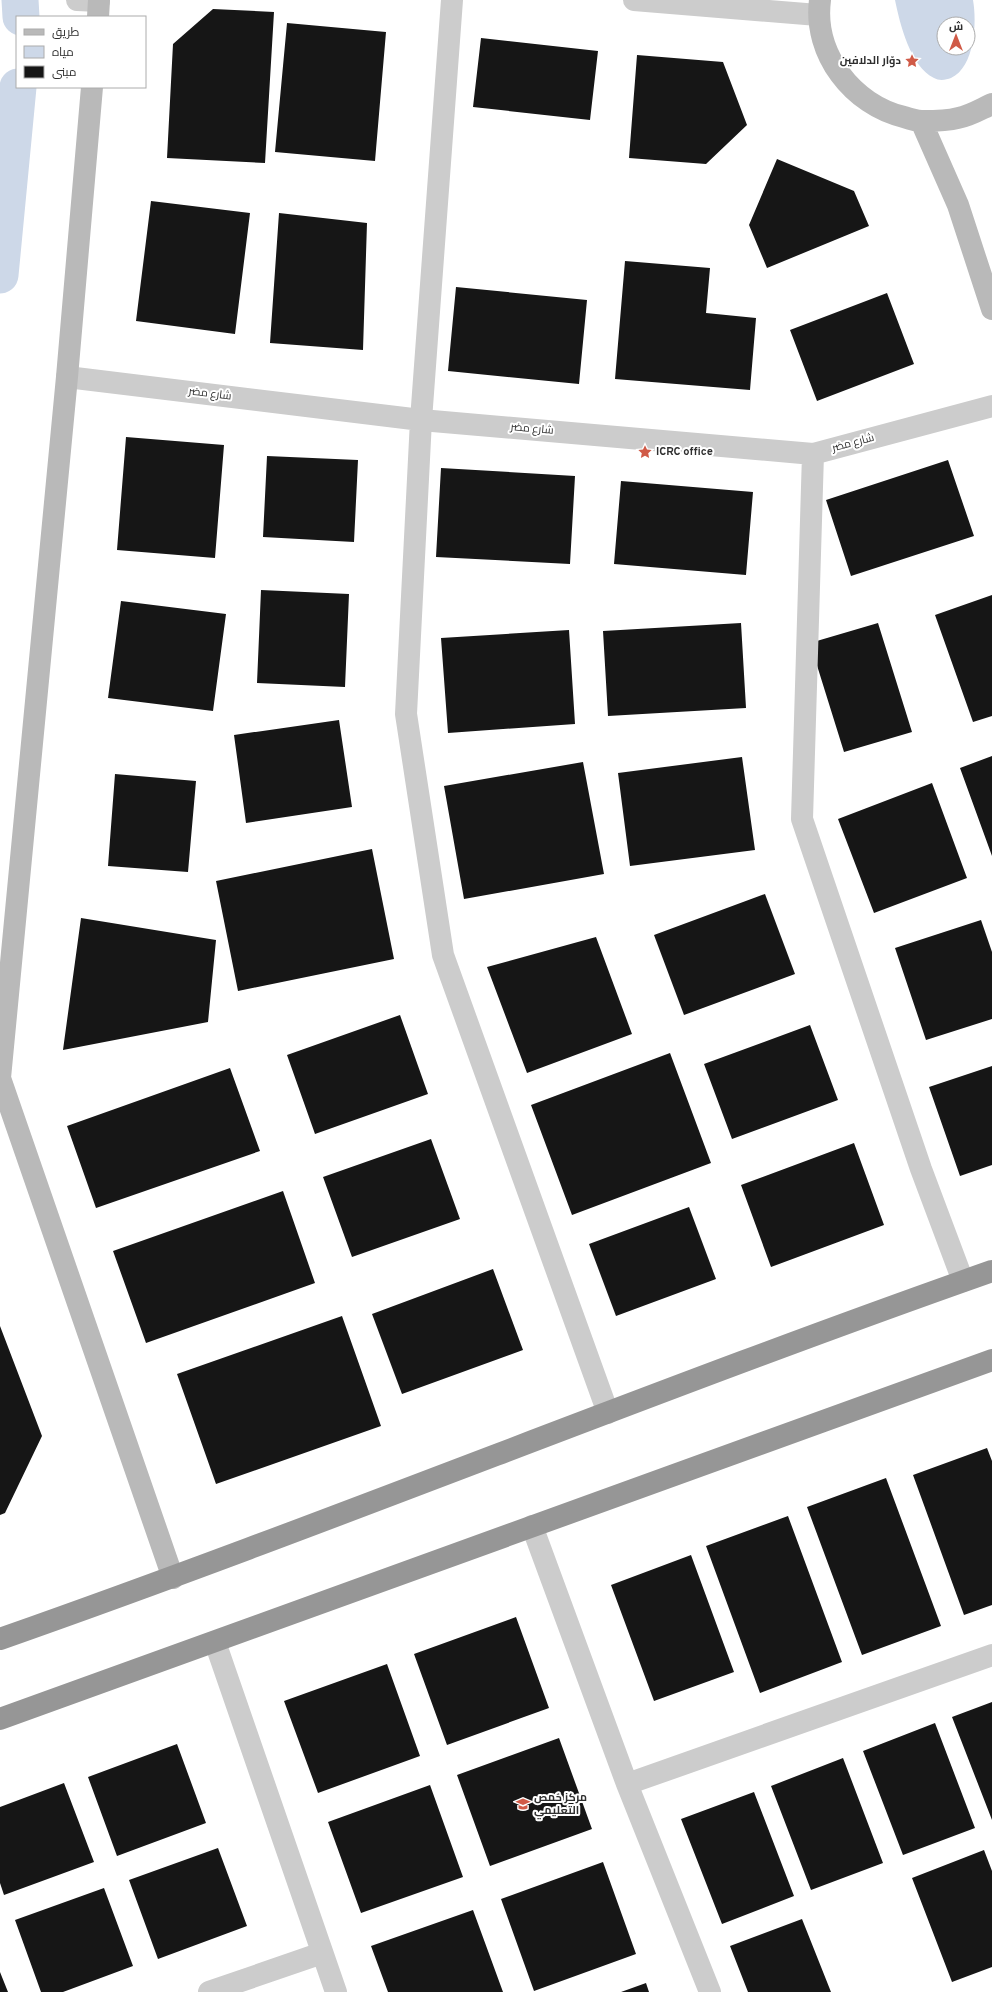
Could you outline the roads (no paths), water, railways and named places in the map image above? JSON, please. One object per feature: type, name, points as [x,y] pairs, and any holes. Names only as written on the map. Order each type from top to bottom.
[{"type":"highway","points":[[0,1639],[173,1578],[608,1413],[992,1271]]},
{"type":"highway","points":[[0,1719],[992,1360]]},
{"type":"main road","points":[[819,7],[825,46],[839,74],[862,98],[890,114],[921,121],[959,118],[992,104]]},
{"type":"main road","points":[[92,88],[67,377],[0,1078],[173,1578]]},
{"type":"main road","points":[[921,121],[958,205],[992,309]]},
{"type":"street","points":[[77,0],[99,6]]},
{"type":"street","points":[[452,0],[421,420],[406,714],[443,955],[608,1413]]},
{"type":"street","points":[[634,0],[819,7]]},
{"type":"street","name":"شارع مضر","points":[[67,377],[421,420],[813,454],[992,406]]},
{"type":"street","points":[[813,454],[802,819],[921,1169],[963,1281]]},
{"type":"street","points":[[532,1526],[627,1784],[710,1992]]},
{"type":"street","points":[[215,1642],[336,1992]]},
{"type":"street","points":[[627,1784],[992,1655]]},
{"type":"street","points":[[210,1992],[322,1953]]},
{"type":"water","points":[[895,0],[973,0],[975,16],[936,16],[936,56],[969,56],[959,72],[951,78],[938,80],[926,72],[918,64],[912,54],[903,32]]},
{"type":"waterway","points":[[20,0],[21,16]]},
{"type":"waterway","points":[[0,275],[18,88]]},
{"type":"place","name":"دوّار الدلافين","points":[[912,61]]},
{"type":"place","name":"ICRC office","points":[[645,452]]},
{"type":"place","name":"مركز حُمص التعليمي","points":[[523,1804]]}]
